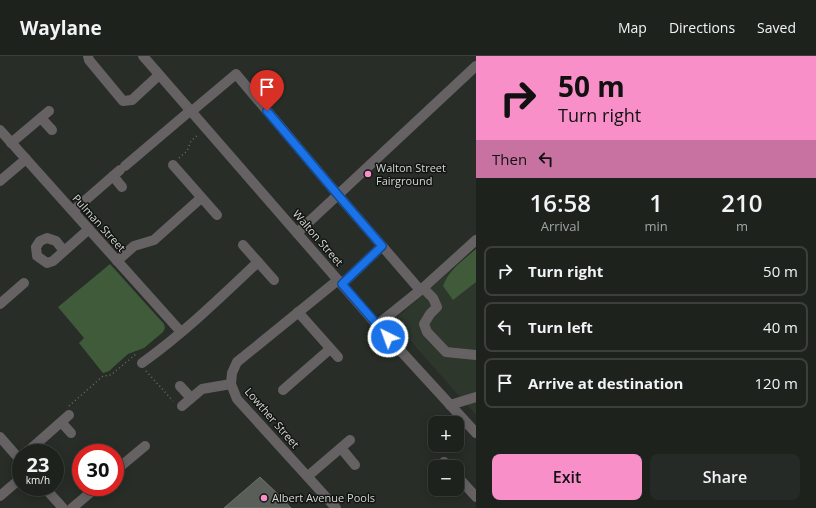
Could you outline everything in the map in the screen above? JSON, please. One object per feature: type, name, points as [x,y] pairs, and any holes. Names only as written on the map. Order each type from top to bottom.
[{"type":"street","points":[[88,56],[89,60],[123,101],[132,100],[160,75]]},
{"type":"street","name":"Walton Street","points":[[144,56],[340,282],[476,433]]},
{"type":"street","points":[[297,233],[476,66]]},
{"type":"street","points":[[73,211],[236,74],[382,246],[421,289],[433,298],[437,306],[424,324],[427,332],[446,352],[476,355]]},
{"type":"street","points":[[11,143],[49,111]]},
{"type":"street","points":[[41,118],[52,130]]},
{"type":"street","name":"Pulman Street","points":[[0,130],[181,332]]},
{"type":"street","points":[[0,181],[26,159]]},
{"type":"street","points":[[173,166],[217,215]]},
{"type":"street","points":[[119,171],[122,187]]},
{"type":"street","points":[[117,261],[134,246],[154,240],[201,198]]},
{"type":"street","points":[[64,251],[89,229]]},
{"type":"street","points":[[378,325],[476,240]]},
{"type":"street","points":[[243,245],[274,280]]},
{"type":"street","name":"Lowther Street","points":[[336,508],[237,400],[231,384],[232,373],[237,362],[298,312],[340,282],[382,246]]},
{"type":"street","points":[[143,365],[258,262]]},
{"type":"street","points":[[0,304],[24,283]]},
{"type":"street","points":[[298,312],[338,357]]},
{"type":"street","points":[[282,390],[330,349]]},
{"type":"street","points":[[182,406],[202,388],[231,384]]},
{"type":"street","points":[[180,386],[191,398]]},
{"type":"street","points":[[450,405],[476,397]]},
{"type":"street","points":[[38,444],[69,415]]},
{"type":"street","points":[[62,423],[71,433]]},
{"type":"street","points":[[0,437],[12,448]]},
{"type":"street","points":[[308,476],[350,440]]},
{"type":"street","points":[[124,464],[145,446]]},
{"type":"street","points":[[341,448],[355,464]]},
{"type":"street","points":[[464,484],[476,497]]},
{"type":"street","points":[[0,496],[12,486]]},
{"type":"street","points":[[52,496],[63,508]]},
{"type":"street","points":[[72,508],[86,496]]},
{"type":"path","points":[[173,166],[173,164],[187,151],[191,141],[206,127]]},
{"type":"path","points":[[69,415],[64,410],[103,376],[111,375],[136,354],[143,365],[180,409],[182,406]]},
{"type":"shaded area","points":[[476,249],[476,415],[393,321]]},
{"type":"green space","points":[[476,249],[476,282],[453,300],[443,286],[449,275],[461,261]]},
{"type":"green space","points":[[110,264],[164,324],[165,328],[163,332],[144,348],[128,354],[109,371],[103,373],[79,343],[84,338],[58,307]]},
{"type":"building","points":[[260,477],[291,508],[224,508]]},
{"type":"place","name":"Walton Street Fairground","points":[[368,174]]},
{"type":"place","name":"Albert Avenue Pools","points":[[264,498]]},
{"type":"route","points":[[267,111],[382,246],[342,284],[388,337]]}]
